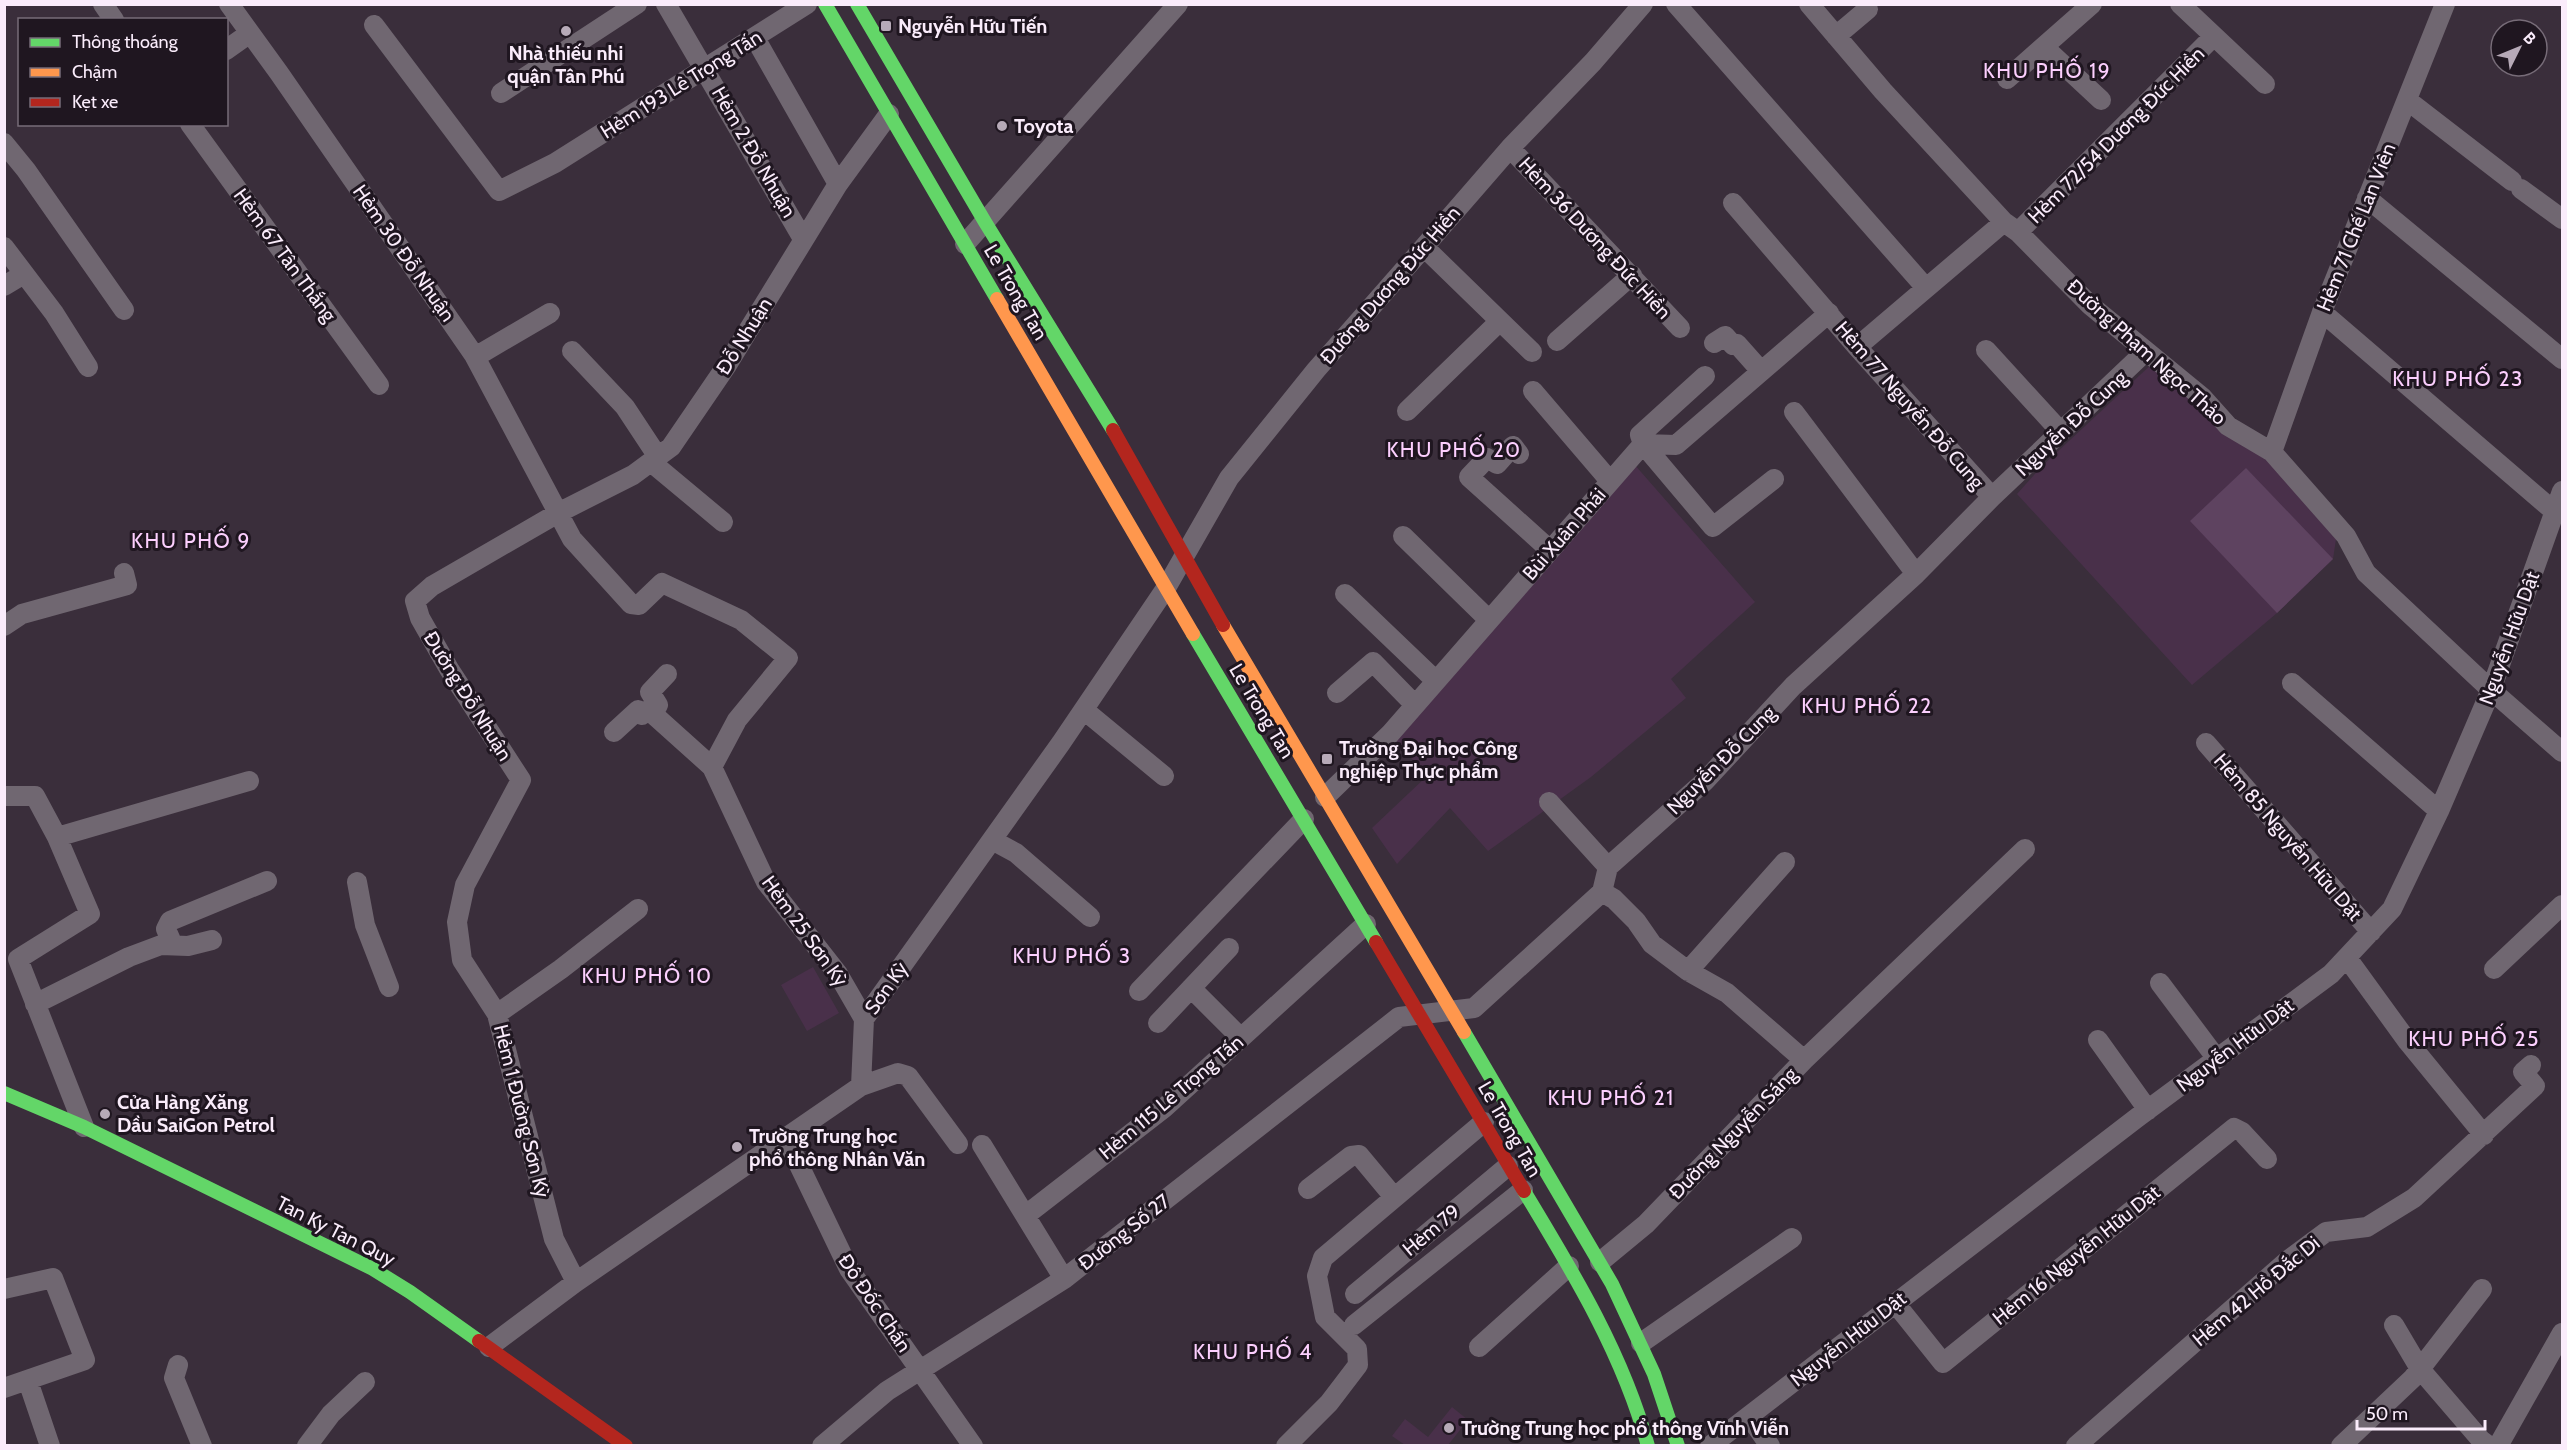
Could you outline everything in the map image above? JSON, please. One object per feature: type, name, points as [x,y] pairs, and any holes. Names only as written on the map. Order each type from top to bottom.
[{"type":"main road","name":"Le Trong Tan","points":[[825,4],[1166,588],[1569,1266],[1615,1356],[1631,1394],[1648,1446]]},
{"type":"main road","name":"Le Trong Tan","points":[[857,4],[985,222],[1102,410],[1183,558],[1600,1262],[1641,1344],[1667,1407],[1678,1446]]},
{"type":"main road","name":"Tan Ky Tan Quy","points":[[4,1093],[84,1127],[373,1269],[489,1347],[618,1444]]},
{"type":"street","points":[[103,4],[113,18]]},
{"type":"street","name":"Hẻm 30 Đỗ Nhuận","points":[[229,4],[475,357],[572,539],[631,604],[639,605],[662,583],[741,620],[788,658],[737,720],[712,767]]},
{"type":"street","points":[[501,93],[637,4]]},
{"type":"street","name":"Hẻm 2 Đỗ Nhuận","points":[[666,4],[803,239]]},
{"type":"street","name":"Hẻm 193 Lê Trọng Tấn","points":[[374,25],[499,190],[555,163],[807,4]]},
{"type":"street","points":[[965,244],[1178,4]]},
{"type":"street","name":"Đường Dương Đức Hiền","points":[[1166,588],[1229,478],[1316,370],[1510,148],[1593,62],[1642,4]]},
{"type":"street","points":[[1676,4],[1926,288]]},
{"type":"street","name":"Đường Phạm Ngọc Thảo","points":[[1809,4],[1883,92],[2011,227],[2090,305],[2202,397],[2228,426],[2271,452],[2346,536],[2366,573],[2491,690],[2562,752]]},
{"type":"street","points":[[2007,79],[2092,4]]},
{"type":"street","points":[[2180,4],[2265,84]]},
{"type":"street","name":"Hẻm 71 Chế Lan Viên","points":[[2271,452],[2322,312],[2445,4]]},
{"type":"street","points":[[1836,36],[1868,9]]},
{"type":"street","points":[[228,49],[250,33]]},
{"type":"street","name":"Hẻm 72/54 Dương Đức Hiền","points":[[2011,227],[2213,37]]},
{"type":"street","points":[[755,38],[838,184]]},
{"type":"street","points":[[2044,47],[2101,100]]},
{"type":"street","points":[[2407,100],[2562,219]]},
{"type":"street","name":"Đỗ Nhuận","points":[[558,513],[633,475],[671,447],[727,365],[838,184],[889,114]]},
{"type":"street","name":"Hẻm 67 Tân Thắng","points":[[191,126],[379,385]]},
{"type":"street","points":[[4,143],[26,170],[124,310]]},
{"type":"street","name":"Hẻm 36 Dương Đức Hiền","points":[[1510,148],[1680,328]]},
{"type":"street","points":[[2367,198],[2562,359]]},
{"type":"street","name":"Hẻm 77 Nguyễn Đỗ Cung","points":[[1733,203],[1992,497]]},
{"type":"street","points":[[1857,346],[1926,288],[2011,227]]},
{"type":"street","points":[[4,247],[54,313],[88,368]]},
{"type":"street","points":[[1424,247],[1532,352]]},
{"type":"street","points":[[4,286],[24,274]]},
{"type":"street","points":[[1557,340],[1632,275]]},
{"type":"street","points":[[2322,312],[2556,521]]},
{"type":"street","points":[[475,357],[550,313]]},
{"type":"street","points":[[1642,444],[1676,445],[1829,313]]},
{"type":"street","points":[[1407,411],[1500,321]]},
{"type":"street","points":[[1714,343],[1725,336],[1733,345],[1737,344],[1761,371]]},
{"type":"street","points":[[1986,350],[2061,432]]},
{"type":"street","points":[[572,351],[625,407],[655,459],[723,522]]},
{"type":"street","name":"Nguyễn Đỗ Cung","points":[[1608,867],[1705,781],[1793,686],[1916,574],[1992,497],[2145,352]]},
{"type":"street","name":"Bùi Xuân Phái","points":[[1325,797],[1390,734],[1642,444],[1640,435],[1705,376]]},
{"type":"street","points":[[1533,391],[1610,481]]},
{"type":"street","points":[[1794,412],[1916,574]]},
{"type":"street","points":[[1642,444],[1713,527],[1774,479]]},
{"type":"street","points":[[1519,454],[1513,446],[1497,464],[1487,458],[1469,477],[1550,550]]},
{"type":"street","name":"Nguyễn Hữu Dật","points":[[1710,1446],[2148,1110],[2331,974],[2392,909],[2439,811],[2491,690],[2556,521],[2562,491]]},
{"type":"street","name":"Đường Đỗ Nhuận","points":[[460,944],[457,922],[465,885],[520,780],[449,669],[420,618],[415,601],[432,586],[558,513]]},
{"type":"street","points":[[1403,536],[1489,620]]},
{"type":"street","points":[[4,626],[22,614],[127,585],[124,573]]},
{"type":"street","name":"Sơn Kỳ","points":[[861,1086],[864,1019],[1084,710],[1166,588]]},
{"type":"street","points":[[1345,594],[1436,681]]},
{"type":"street","points":[[1337,693],[1373,662],[1415,705]]},
{"type":"street","points":[[653,714],[658,705],[650,692],[667,674]]},
{"type":"street","points":[[2292,683],[2439,811]]},
{"type":"street","points":[[614,732],[638,710],[642,715],[647,711],[712,767]]},
{"type":"street","points":[[1084,710],[1164,776]]},
{"type":"street","name":"Hẻm 85 Nguyễn Hữu Dật","points":[[2206,743],[2371,932]]},
{"type":"street","name":"Hẻm 25 Sơn Kỳ","points":[[712,767],[766,882],[838,974],[864,1019]]},
{"type":"street","points":[[57,837],[249,781]]},
{"type":"street","points":[[4,796],[35,796],[57,837],[90,914],[18,959],[84,1127]]},
{"type":"street","points":[[1420,1014],[1474,1008],[1602,892],[1608,867],[1549,802]]},
{"type":"street","points":[[1139,991],[1304,819]]},
{"type":"street","points":[[992,840],[1016,853],[1090,917]]},
{"type":"street","points":[[1804,1060],[2025,849]]},
{"type":"street","points":[[1688,971],[1785,862]]},
{"type":"street","points":[[173,945],[166,928],[170,921],[267,881]]},
{"type":"street","points":[[357,882],[365,926],[389,987]]},
{"type":"street","name":"Đường Nguyễn Sáng","points":[[1600,1262],[1646,1224],[1804,1060],[1727,993],[1688,971],[1652,944],[1636,921],[1614,899],[1602,892]]},
{"type":"street","points":[[2494,969],[2562,905]]},
{"type":"street","points":[[496,1014],[561,969],[638,909]]},
{"type":"street","name":"Hẻm 115 Lê Trọng Tấn","points":[[1026,1215],[1164,1108],[1366,924]]},
{"type":"street","points":[[35,1004],[129,957],[161,945],[188,946],[212,940]]},
{"type":"street","name":"Hẻm 1 Đường Sơn Kỳ","points":[[460,944],[462,960],[496,1014],[554,1239],[576,1282]]},
{"type":"street","points":[[1158,1023],[1229,948]]},
{"type":"street","points":[[2347,958],[2408,1042],[2484,1135]]},
{"type":"street","points":[[2160,983],[2217,1059]]},
{"type":"street","points":[[1191,988],[1241,1038]]},
{"type":"street","name":"Đường Số 27","points":[[822,1446],[887,1391],[919,1369],[1064,1280],[1400,1017],[1420,1014]]},
{"type":"street","points":[[2098,1040],[2148,1110]]},
{"type":"street","name":"Hẻm 42 Hồ Đắc Di","points":[[2076,1446],[2287,1261],[2326,1232],[2367,1227],[2404,1204],[2439,1177],[2535,1086],[2523,1072],[2530,1065]]},
{"type":"street","points":[[489,1347],[576,1282],[861,1086],[898,1073],[908,1076],[958,1144]]},
{"type":"street","points":[[1286,1446],[1329,1403],[1359,1365],[1357,1349],[1325,1317],[1317,1276],[1323,1258],[1484,1122]]},
{"type":"street","name":"Hẻm 16 Nguyễn Hữu Dật","points":[[1895,1303],[1943,1363],[2234,1128],[2242,1132],[2267,1159]]},
{"type":"street","name":"Đô Đốc Chấn","points":[[786,1138],[849,1269],[973,1446]]},
{"type":"street","points":[[982,1145],[1064,1280]]},
{"type":"street","points":[[1308,1189],[1351,1156],[1359,1155],[1394,1197]]},
{"type":"street","name":"Hẻm 79","points":[[1355,1294],[1508,1166]]},
{"type":"street","points":[[1354,1325],[1523,1190]]},
{"type":"street","points":[[1641,1344],[1792,1238]]},
{"type":"street","points":[[1479,1347],[1569,1266]]},
{"type":"street","points":[[4,1289],[53,1278],[85,1360],[4,1388]]},
{"type":"street","points":[[2341,1446],[2420,1369],[2482,1289]]},
{"type":"street","points":[[2394,1325],[2420,1369],[2481,1440],[2489,1446]]},
{"type":"street","points":[[2498,1446],[2562,1333]]},
{"type":"street","points":[[178,1365],[174,1378],[202,1446]]},
{"type":"street","points":[[28,1381],[50,1446]]},
{"type":"street","points":[[307,1446],[331,1414],[365,1382]]},
{"type":"street","points":[[2326,1446],[2380,1409]]},
{"type":"street","points":[[1749,1416],[1770,1446]]},
{"type":"shaded area","points":[[2154,362],[2272,463],[2336,539],[2333,559],[2277,613],[2192,685],[2017,494],[2041,467]]},
{"type":"shaded area","points":[[1634,464],[1755,602],[1671,679],[1686,698],[1591,777],[1488,851],[1450,808],[1397,864],[1372,828],[1427,776],[1390,734]]},
{"type":"shaded area","points":[[2246,468],[2333,559],[2277,613],[2190,521]]},
{"type":"shaded area","points":[[813,967],[839,1013],[807,1031],[781,985]]},
{"type":"shaded area","name":"Trường Trung học phổ thông Vĩnh Viễn","points":[[1452,1407],[1468,1420],[1448,1445],[1405,1445],[1392,1436],[1405,1419],[1428,1437]]},
{"type":"traffic: fast","points":[[825,4],[997,299]]},
{"type":"traffic: fast","points":[[857,4],[985,222],[1113,430]]},
{"type":"traffic: fast","points":[[1193,634],[1376,942]]},
{"type":"traffic: fast","points":[[1464,1032],[1612,1284],[1654,1374],[1678,1446]]},
{"type":"traffic: fast","points":[[4,1093],[84,1127],[373,1269],[479,1341]]},
{"type":"traffic: fast","points":[[1524,1191],[1561,1252],[1611,1346],[1638,1412],[1648,1446]]},
{"type":"traffic: slow","points":[[997,299],[1193,634]]},
{"type":"traffic: slow","points":[[1223,625],[1464,1032]]},
{"type":"traffic: jam","points":[[1113,430],[1223,625]]},
{"type":"traffic: jam","points":[[1376,942],[1524,1191]]},
{"type":"traffic: jam","points":[[479,1341],[626,1446]]},
{"type":"place","name":"Nguyễn Hữu Tiến","points":[[886,26]]},
{"type":"place","name":"Nhà thiếu nhi quận Tân Phú","points":[[566,31]]},
{"type":"place","name":"Toyota","points":[[1002,126]]},
{"type":"place","name":"Trường Đại học Công nghiệp Thực phẩm","points":[[1327,759]]},
{"type":"place","name":"Cửa Hàng Xăng Dầu SaiGon Petrol","points":[[105,1114]]},
{"type":"place","name":"Trường Trung học phổ thông Nhân Văn","points":[[737,1147]]},
{"type":"place","name":"Trường Trung học phổ thông Vĩnh Viễn","points":[[1449,1428]]},
{"type":"district","name":"KHU PHỐ 19","points":[[2047,71]]},
{"type":"district","name":"KHU PHỐ 23","points":[[2458,379]]},
{"type":"district","name":"KHU PHỐ 20","points":[[1454,450]]},
{"type":"district","name":"KHU PHỐ 9","points":[[191,541]]},
{"type":"district","name":"KHU PHỐ 22","points":[[1867,706]]},
{"type":"district","name":"KHU PHỐ 3","points":[[1072,956]]},
{"type":"district","name":"KHU PHỐ 10","points":[[647,976]]},
{"type":"district","name":"KHU PHỐ 25","points":[[2474,1039]]},
{"type":"district","name":"KHU PHỐ 21","points":[[1611,1098]]},
{"type":"district","name":"KHU PHỐ 4","points":[[1253,1352]]}]
